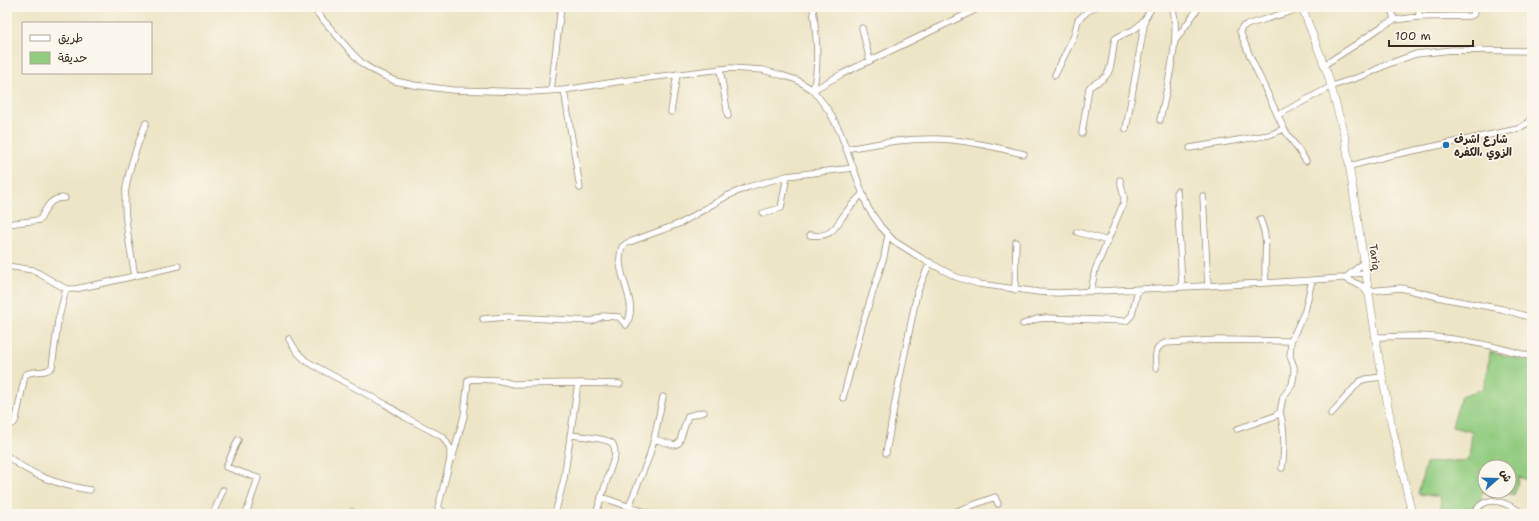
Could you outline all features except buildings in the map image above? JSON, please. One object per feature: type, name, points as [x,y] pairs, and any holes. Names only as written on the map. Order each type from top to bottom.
[{"type":"main road","name":"Tariq","points":[[1302,7],[1332,86],[1345,138],[1382,377],[1412,514]]},
{"type":"street","points":[[312,7],[352,53],[363,64],[376,72],[395,81],[452,90],[531,92],[564,90],[677,74],[737,68],[763,70],[792,78],[813,90],[830,111],[840,132],[862,194],[876,220],[888,235],[906,248],[956,277],[987,286],[1049,293],[1345,278],[1368,282]]},
{"type":"street","points":[[551,91],[561,7]]},
{"type":"street","points":[[813,90],[817,66],[814,7]]},
{"type":"street","points":[[1054,75],[1074,36],[1078,20],[1095,7]]},
{"type":"street","points":[[1126,129],[1145,20],[1152,7]]},
{"type":"street","points":[[1160,120],[1175,42],[1175,19],[1172,7]]},
{"type":"street","points":[[1175,42],[1199,7]]},
{"type":"street","points":[[1302,7],[1246,25],[1242,27],[1240,31],[1249,54],[1284,128],[1306,161]]},
{"type":"street","points":[[1391,7],[1394,20]]},
{"type":"street","points":[[1419,7],[1419,17]]},
{"type":"street","points":[[1324,65],[1394,20],[1419,17],[1470,16],[1474,15],[1476,7]]},
{"type":"street","points":[[813,90],[975,10]]},
{"type":"street","points":[[1082,134],[1089,88],[1092,84],[1109,73],[1115,39],[1133,30],[1145,20]]},
{"type":"street","points":[[862,28],[870,61]]},
{"type":"street","points":[[1278,115],[1332,86],[1365,75],[1388,64],[1416,54],[1452,50],[1532,51]]},
{"type":"street","points":[[720,69],[728,116]]},
{"type":"street","points":[[671,112],[677,74]]},
{"type":"street","points":[[564,90],[580,188]]},
{"type":"street","points":[[1350,166],[1388,156],[1518,129],[1529,122],[1532,115]]},
{"type":"street","points":[[135,276],[125,194],[133,162],[146,123]]},
{"type":"street","points":[[1190,148],[1269,134],[1284,128]]},
{"type":"street","points":[[846,149],[889,141],[937,139],[984,144],[1024,154]]},
{"type":"street","points":[[483,319],[507,317],[592,321],[603,316],[619,317],[626,325],[631,312],[631,306],[625,287],[620,260],[622,247],[638,239],[681,223],[727,196],[748,187],[787,176],[853,168]]},
{"type":"street","points":[[763,213],[781,208],[787,176]]},
{"type":"street","points":[[1092,291],[1095,270],[1124,202],[1120,180]]},
{"type":"street","points":[[1177,191],[1182,287]]},
{"type":"street","points":[[810,235],[821,236],[834,229],[847,210],[862,194]]},
{"type":"street","points":[[1203,196],[1208,286]]},
{"type":"street","points":[[7,224],[40,220],[48,204],[54,200],[66,198]]},
{"type":"street","points":[[1260,219],[1266,238],[1266,283]]},
{"type":"street","points":[[1077,232],[1108,241]]},
{"type":"street","points":[[843,398],[862,326],[884,257],[888,235]]},
{"type":"street","points":[[1015,290],[1016,242]]},
{"type":"street","points":[[1345,278],[1361,265],[1364,260]]},
{"type":"street","points":[[886,453],[894,402],[917,293],[930,262]]},
{"type":"street","points":[[7,266],[33,270],[66,289],[80,288],[178,266]]},
{"type":"street","points":[[1345,278],[1352,274],[1366,273]]},
{"type":"street","points":[[1345,278],[1362,286],[1369,293],[1401,288],[1447,299],[1502,309],[1532,318]]},
{"type":"street","points":[[1282,468],[1285,452],[1280,412],[1283,397],[1292,385],[1294,374],[1294,367],[1290,356],[1291,341],[1305,311],[1312,280]]},
{"type":"street","points":[[7,424],[14,423],[16,420],[25,375],[49,370],[52,367],[58,321],[66,289]]},
{"type":"street","points":[[1023,324],[1037,319],[1046,318],[1126,321],[1132,315],[1138,289]]},
{"type":"street","points":[[1376,337],[1416,336],[1456,341],[1489,346],[1532,357]]},
{"type":"street","points":[[289,339],[297,352],[306,361],[443,437],[450,448],[450,460],[438,508],[445,513]]},
{"type":"street","points":[[1156,368],[1156,352],[1159,346],[1165,343],[1220,340],[1291,341]]},
{"type":"street","points":[[1331,414],[1360,381],[1382,377]]},
{"type":"street","points":[[445,513],[444,489],[464,416],[468,380],[497,380],[513,384],[620,384]]},
{"type":"street","points":[[554,514],[564,479],[578,383]]},
{"type":"street","points":[[629,506],[646,465],[654,439],[663,397]]},
{"type":"street","points":[[654,439],[674,445],[679,443],[688,416],[704,412]]},
{"type":"street","points":[[1237,429],[1275,416],[1280,412]]},
{"type":"street","points":[[570,435],[605,440],[614,445],[615,455],[596,514]]},
{"type":"street","points":[[238,440],[226,468],[258,478],[246,514]]},
{"type":"street","points":[[7,456],[20,466],[46,479],[64,485],[90,490]]},
{"type":"street","points":[[213,514],[223,490]]},
{"type":"street","points":[[601,497],[651,514]]},
{"type":"street","points":[[954,514],[957,511],[995,497],[998,504]]},
{"type":"street","points":[[1474,514],[1483,503],[1489,500],[1494,500],[1524,514]]},
{"type":"green space","points":[[1490,352],[1532,362],[1532,482],[1519,477],[1517,484],[1517,459],[1477,459],[1477,499],[1480,499],[1474,514],[1442,514],[1440,497],[1418,494],[1426,463],[1469,460],[1472,432],[1452,427],[1461,396],[1483,389],[1488,371]]},
{"type":"place","name":"شارع اشرف الزوي ،الكفره","points":[[1446,145]]}]
